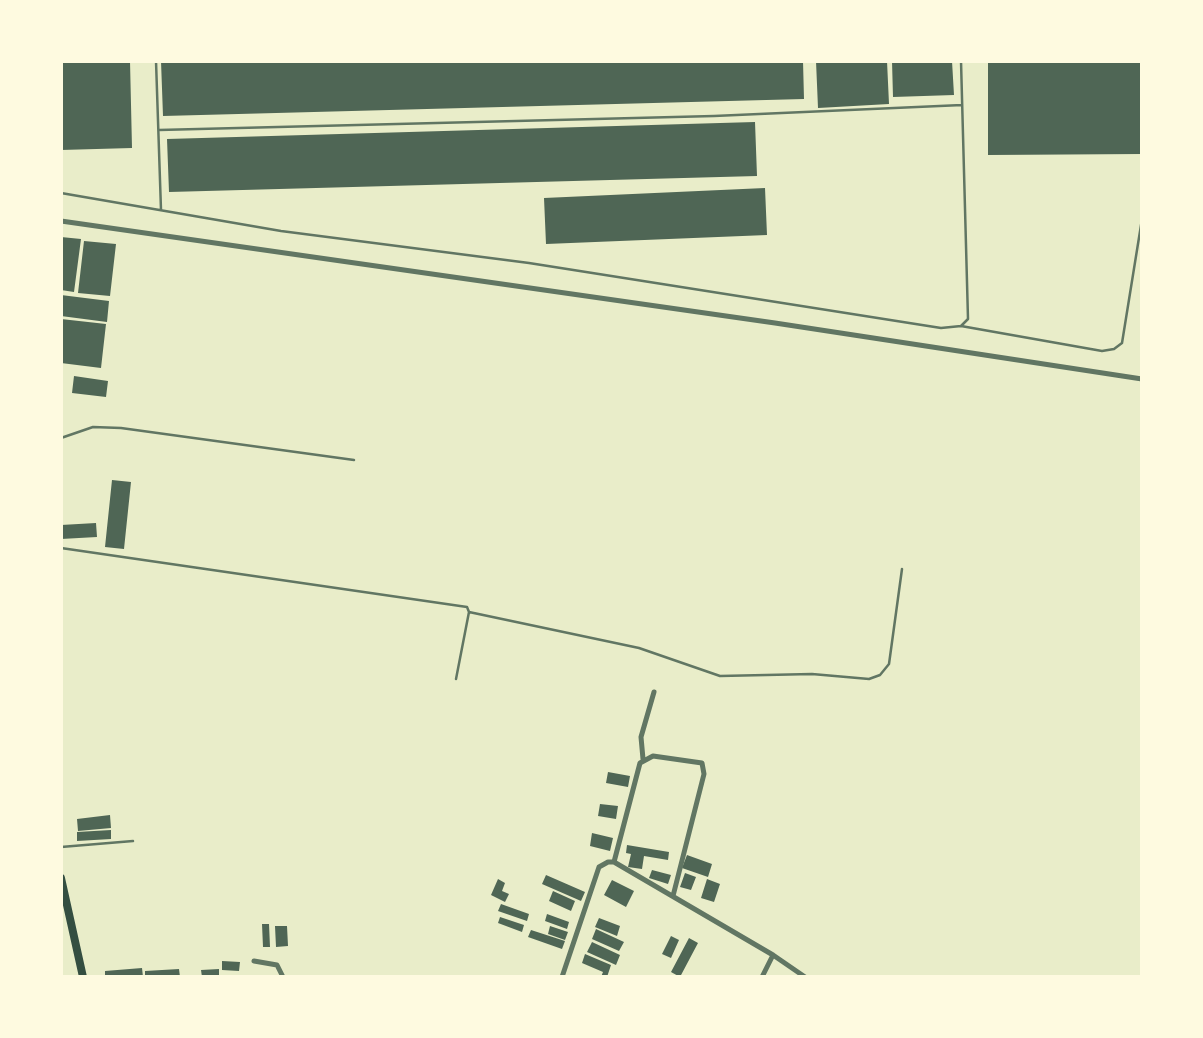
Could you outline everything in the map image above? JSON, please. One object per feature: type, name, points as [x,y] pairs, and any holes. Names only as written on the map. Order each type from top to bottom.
[{"type":"main road","points":[[61,877],[83,977]]},
{"type":"street","points":[[61,221],[775,323],[1142,380]]},
{"type":"street","points":[[614,862],[638,767],[643,759],[641,737],[654,692]]},
{"type":"street","points":[[643,759],[653,756],[698,761],[705,769],[673,896]]},
{"type":"street","points":[[562,977],[599,867],[603,863],[614,862],[773,955],[805,977]]},
{"type":"street","points":[[762,977],[773,955]]},
{"type":"street","points":[[254,961],[277,965],[284,977]]},
{"type":"lane","points":[[156,61],[161,210]]},
{"type":"lane","points":[[961,61],[968,318],[961,327]]},
{"type":"lane","points":[[159,130],[714,116],[962,104]]},
{"type":"lane","points":[[61,193],[281,231],[542,265],[941,328],[961,327],[1101,351],[1114,349],[1122,343],[1142,219]]},
{"type":"lane","points":[[61,438],[93,427],[121,428],[354,460]]},
{"type":"lane","points":[[61,548],[467,607],[469,612],[456,679]]},
{"type":"lane","points":[[469,612],[639,648],[720,676],[751,678],[811,674],[869,679],[880,675],[889,664],[902,569]]},
{"type":"lane","points":[[61,847],[132,841]]},
{"type":"building","points":[[61,61],[130,61],[132,148],[61,150]]},
{"type":"building","points":[[161,61],[803,61],[804,99],[163,116]]},
{"type":"building","points":[[816,61],[887,61],[889,104],[818,108]]},
{"type":"building","points":[[892,61],[952,61],[954,95],[893,97]]},
{"type":"building","points":[[988,61],[1142,61],[1142,154],[988,155]]},
{"type":"building","points":[[755,122],[757,176],[169,192],[167,139]]},
{"type":"building","points":[[765,188],[767,235],[546,244],[544,198]]},
{"type":"building","points":[[61,237],[81,239],[74,292],[61,290]]},
{"type":"building","points":[[84,241],[116,244],[110,296],[78,293]]},
{"type":"building","points":[[61,295],[109,301],[107,322],[61,316]]},
{"type":"building","points":[[61,319],[106,324],[101,368],[61,363]]},
{"type":"building","points":[[74,376],[108,381],[106,397],[72,393]]},
{"type":"building","points":[[112,480],[131,482],[124,549],[105,547]]},
{"type":"building","points":[[96,523],[97,537],[61,539],[61,525]]},
{"type":"building","points":[[608,772],[630,776],[628,787],[606,783]]},
{"type":"building","points":[[600,804],[618,806],[616,819],[598,816]]},
{"type":"building","points":[[110,815],[111,828],[78,831],[77,819]]},
{"type":"building","points":[[111,830],[111,839],[77,841],[77,832]]},
{"type":"building","points":[[592,833],[613,838],[610,851],[590,846]]},
{"type":"building","points":[[627,845],[669,852],[668,860],[644,856],[642,869],[628,867],[631,854],[626,853]]},
{"type":"building","points":[[687,855],[712,864],[708,877],[682,868]]},
{"type":"building","points":[[652,870],[671,875],[668,884],[649,878]]},
{"type":"building","points":[[685,873],[696,877],[691,890],[680,887]]},
{"type":"building","points":[[546,875],[585,892],[581,901],[542,884]]},
{"type":"building","points":[[498,879],[505,883],[502,891],[509,894],[505,902],[491,895]]},
{"type":"building","points":[[707,879],[720,884],[714,902],[701,898]]},
{"type":"building","points":[[612,880],[634,891],[626,907],[604,895]]},
{"type":"building","points":[[553,891],[575,901],[571,911],[549,901]]},
{"type":"building","points":[[501,904],[529,914],[527,921],[498,911]]},
{"type":"building","points":[[547,914],[569,922],[567,929],[545,921]]},
{"type":"building","points":[[500,917],[524,925],[522,932],[498,923]]},
{"type":"building","points":[[599,918],[620,926],[617,936],[595,927]]},
{"type":"building","points":[[262,924],[269,924],[270,947],[263,947]]},
{"type":"building","points":[[275,926],[287,926],[288,946],[276,947]]},
{"type":"building","points":[[550,926],[568,932],[565,940],[548,934]]},
{"type":"building","points":[[596,929],[624,942],[619,951],[592,939]]},
{"type":"building","points":[[531,930],[565,941],[562,949],[528,937]]},
{"type":"building","points":[[671,936],[679,940],[671,958],[662,954]]},
{"type":"building","points":[[689,938],[698,943],[680,977],[671,972]]},
{"type":"building","points":[[592,942],[620,955],[616,965],[587,952]]},
{"type":"building","points":[[585,954],[611,965],[607,977],[601,977],[603,972],[582,963]]},
{"type":"building","points":[[222,961],[240,962],[239,971],[222,970]]},
{"type":"building","points":[[142,968],[143,977],[105,977],[105,971]]},
{"type":"building","points":[[179,969],[180,977],[145,977],[145,971]]},
{"type":"building","points":[[219,969],[219,977],[202,977],[201,970]]}]
